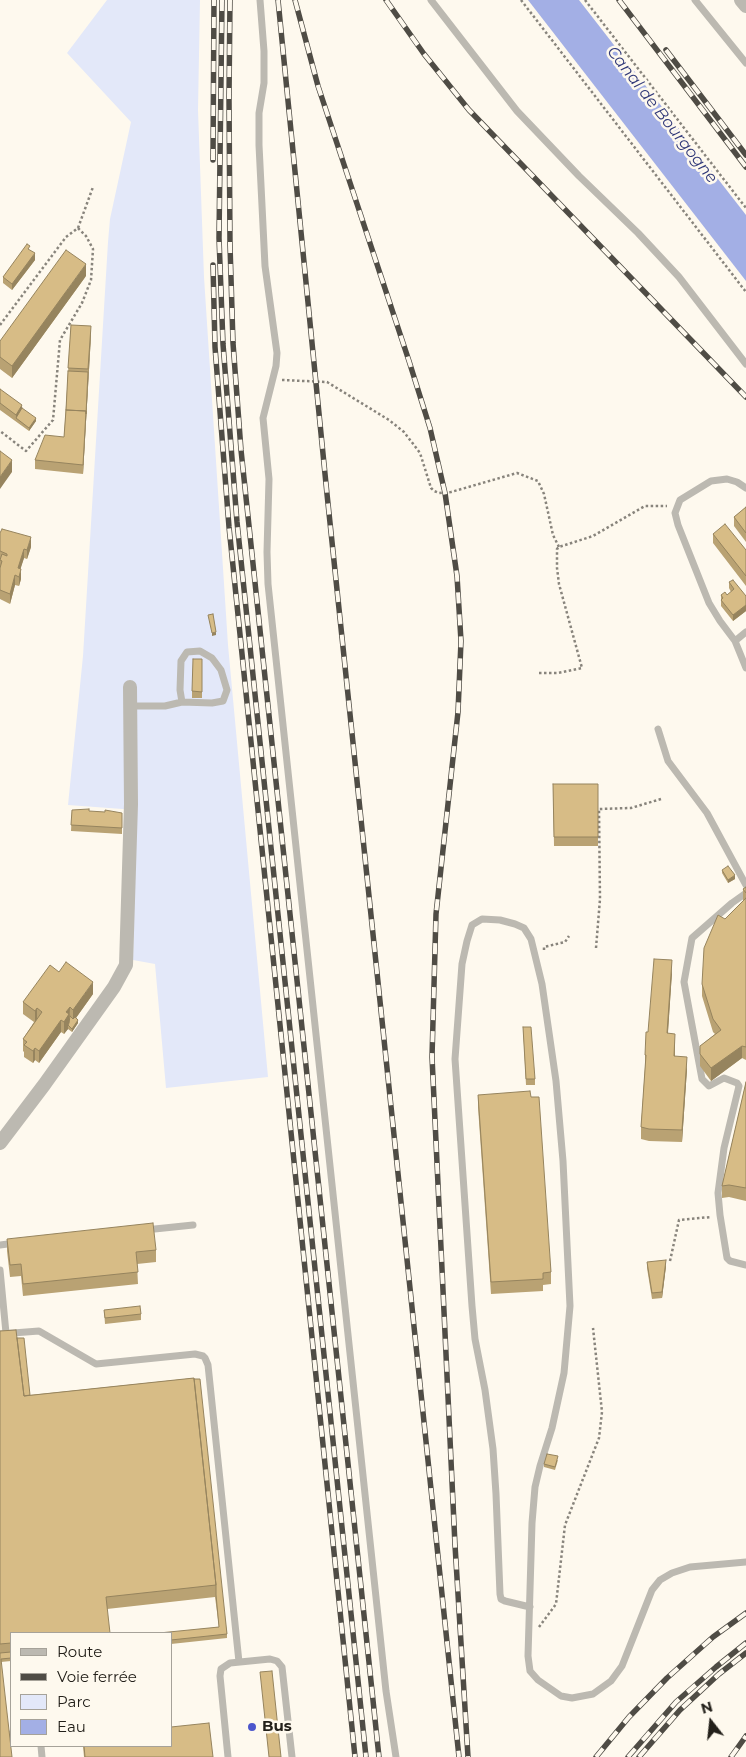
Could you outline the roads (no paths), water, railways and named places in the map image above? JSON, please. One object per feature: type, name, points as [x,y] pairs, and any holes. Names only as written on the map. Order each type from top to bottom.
[{"type":"street","points":[[741,0],[746,6]]},
{"type":"street","points":[[0,1143],[103,1002],[126,965],[131,804],[130,687]]},
{"type":"lane","points":[[260,0],[264,51],[264,82],[260,113],[259,145],[265,266],[276,344],[276,366],[263,418],[269,479],[268,584],[386,1691],[396,1757]]},
{"type":"lane","points":[[431,0],[517,111],[579,176],[638,233],[667,265],[746,364]]},
{"type":"lane","points":[[695,0],[746,63]]},
{"type":"lane","points":[[746,488],[731,480],[716,480],[683,498],[676,507],[678,525],[709,603],[735,641],[746,668]]},
{"type":"lane","points":[[735,641],[746,632]]},
{"type":"lane","points":[[130,706],[165,706],[182,702],[212,703],[223,701],[227,690],[221,670],[212,658],[200,651],[187,652],[181,661],[180,690],[182,702]]},
{"type":"lane","points":[[658,729],[668,761],[707,813],[746,885]]},
{"type":"lane","points":[[746,893],[692,938],[684,982],[702,1079],[709,1086],[724,1078],[740,1086],[718,1180],[720,1216],[727,1258],[730,1261],[746,1265]]},
{"type":"lane","points":[[530,1606],[505,1602],[500,1594],[495,1471],[485,1390],[475,1339],[455,1059],[462,964],[466,941],[472,925],[486,918],[512,923],[524,928],[531,939],[542,984],[556,1081],[563,1161],[570,1306],[564,1373],[552,1428],[535,1487],[529,1640],[530,1671],[538,1680],[553,1691],[566,1697],[593,1694],[611,1681],[622,1666],[652,1590],[660,1580],[672,1573],[690,1568],[746,1562]]},
{"type":"lane","points":[[135,1231],[193,1225]]},
{"type":"lane","points":[[0,1245],[19,1243]]},
{"type":"lane","points":[[0,1270],[3,1334],[39,1331],[96,1364],[195,1354],[205,1358],[208,1365],[239,1662]]},
{"type":"lane","points":[[228,1757],[221,1669],[226,1664],[270,1659],[280,1663],[282,1670],[292,1757]]},
{"type":"water","name":"Canal de Bourgogne","points":[[528,0],[579,0],[746,215],[746,281]]},
{"type":"railway","points":[[213,160],[214,0]]},
{"type":"railway","points":[[222,0],[219,238],[223,344],[237,522],[366,1757]]},
{"type":"railway","points":[[230,0],[230,245],[233,343],[241,450],[379,1757]]},
{"type":"railway","points":[[278,0],[327,494],[459,1757]]},
{"type":"railway","points":[[295,0],[318,86],[430,428],[445,493],[457,576],[461,641],[458,712],[436,914],[432,1057],[455,1545],[468,1757]]},
{"type":"railway","points":[[386,0],[424,54],[469,110],[746,397]]},
{"type":"railway","points":[[619,0],[746,167]]},
{"type":"railway","points":[[666,50],[746,155]]},
{"type":"railway","points":[[213,265],[215,347],[229,527],[355,1757]]},
{"type":"railway","points":[[596,1757],[629,1717],[667,1678],[713,1637],[746,1613]]},
{"type":"railway","points":[[628,1757],[676,1702],[746,1643]]},
{"type":"railway","points":[[639,1757],[680,1710],[719,1674],[746,1653]]},
{"type":"railway","points":[[731,1757],[746,1736]]},
{"type":"place","name":"Bus","points":[[252,1727]]}]
